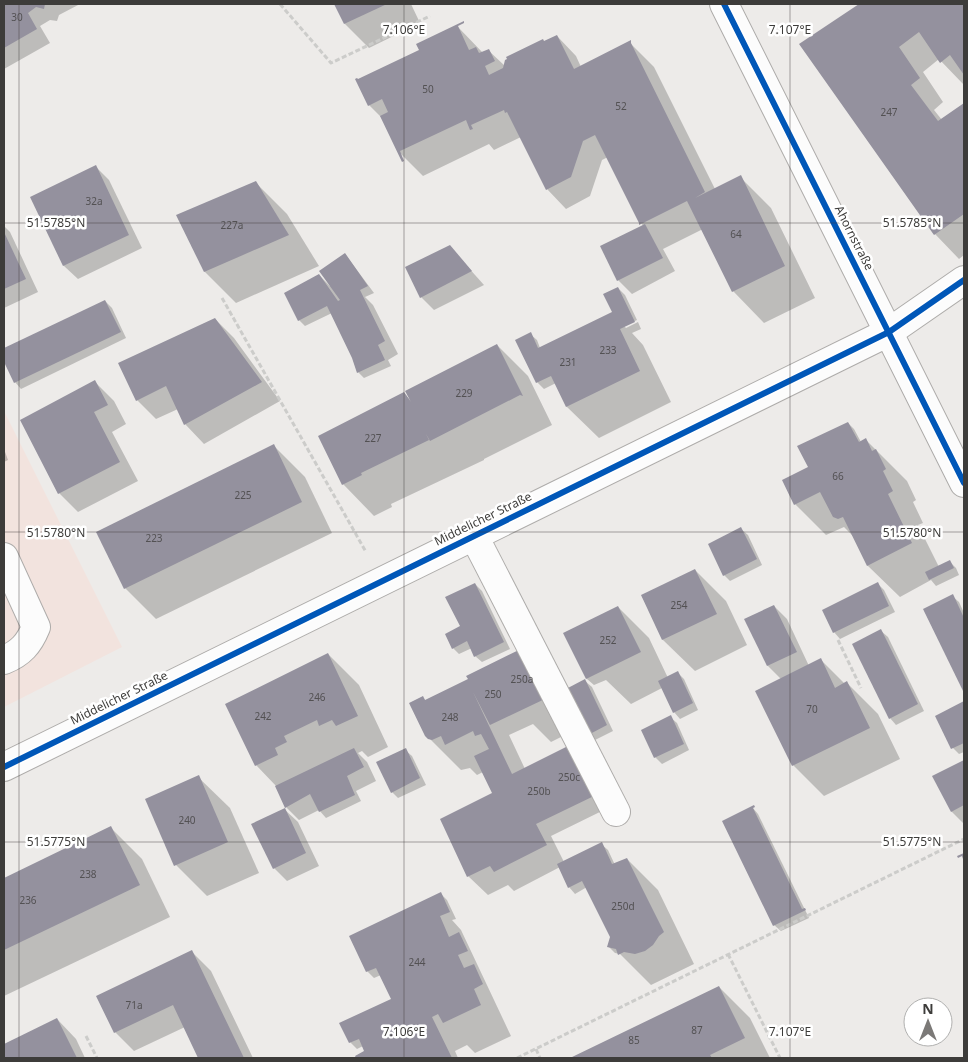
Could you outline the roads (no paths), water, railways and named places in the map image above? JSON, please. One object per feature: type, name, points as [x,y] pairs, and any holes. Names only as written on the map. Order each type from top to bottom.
[{"type":"street","name":"Ahornstraße","points":[[724,4],[889,332],[955,442],[964,482]]},
{"type":"street","name":"Middelicher Straße","points":[[4,767],[889,332],[964,280]]},
{"type":"street","points":[[474,536],[616,812]]},
{"type":"street","points":[[4,558],[36,628],[30,642],[14,656],[4,660]]}]
